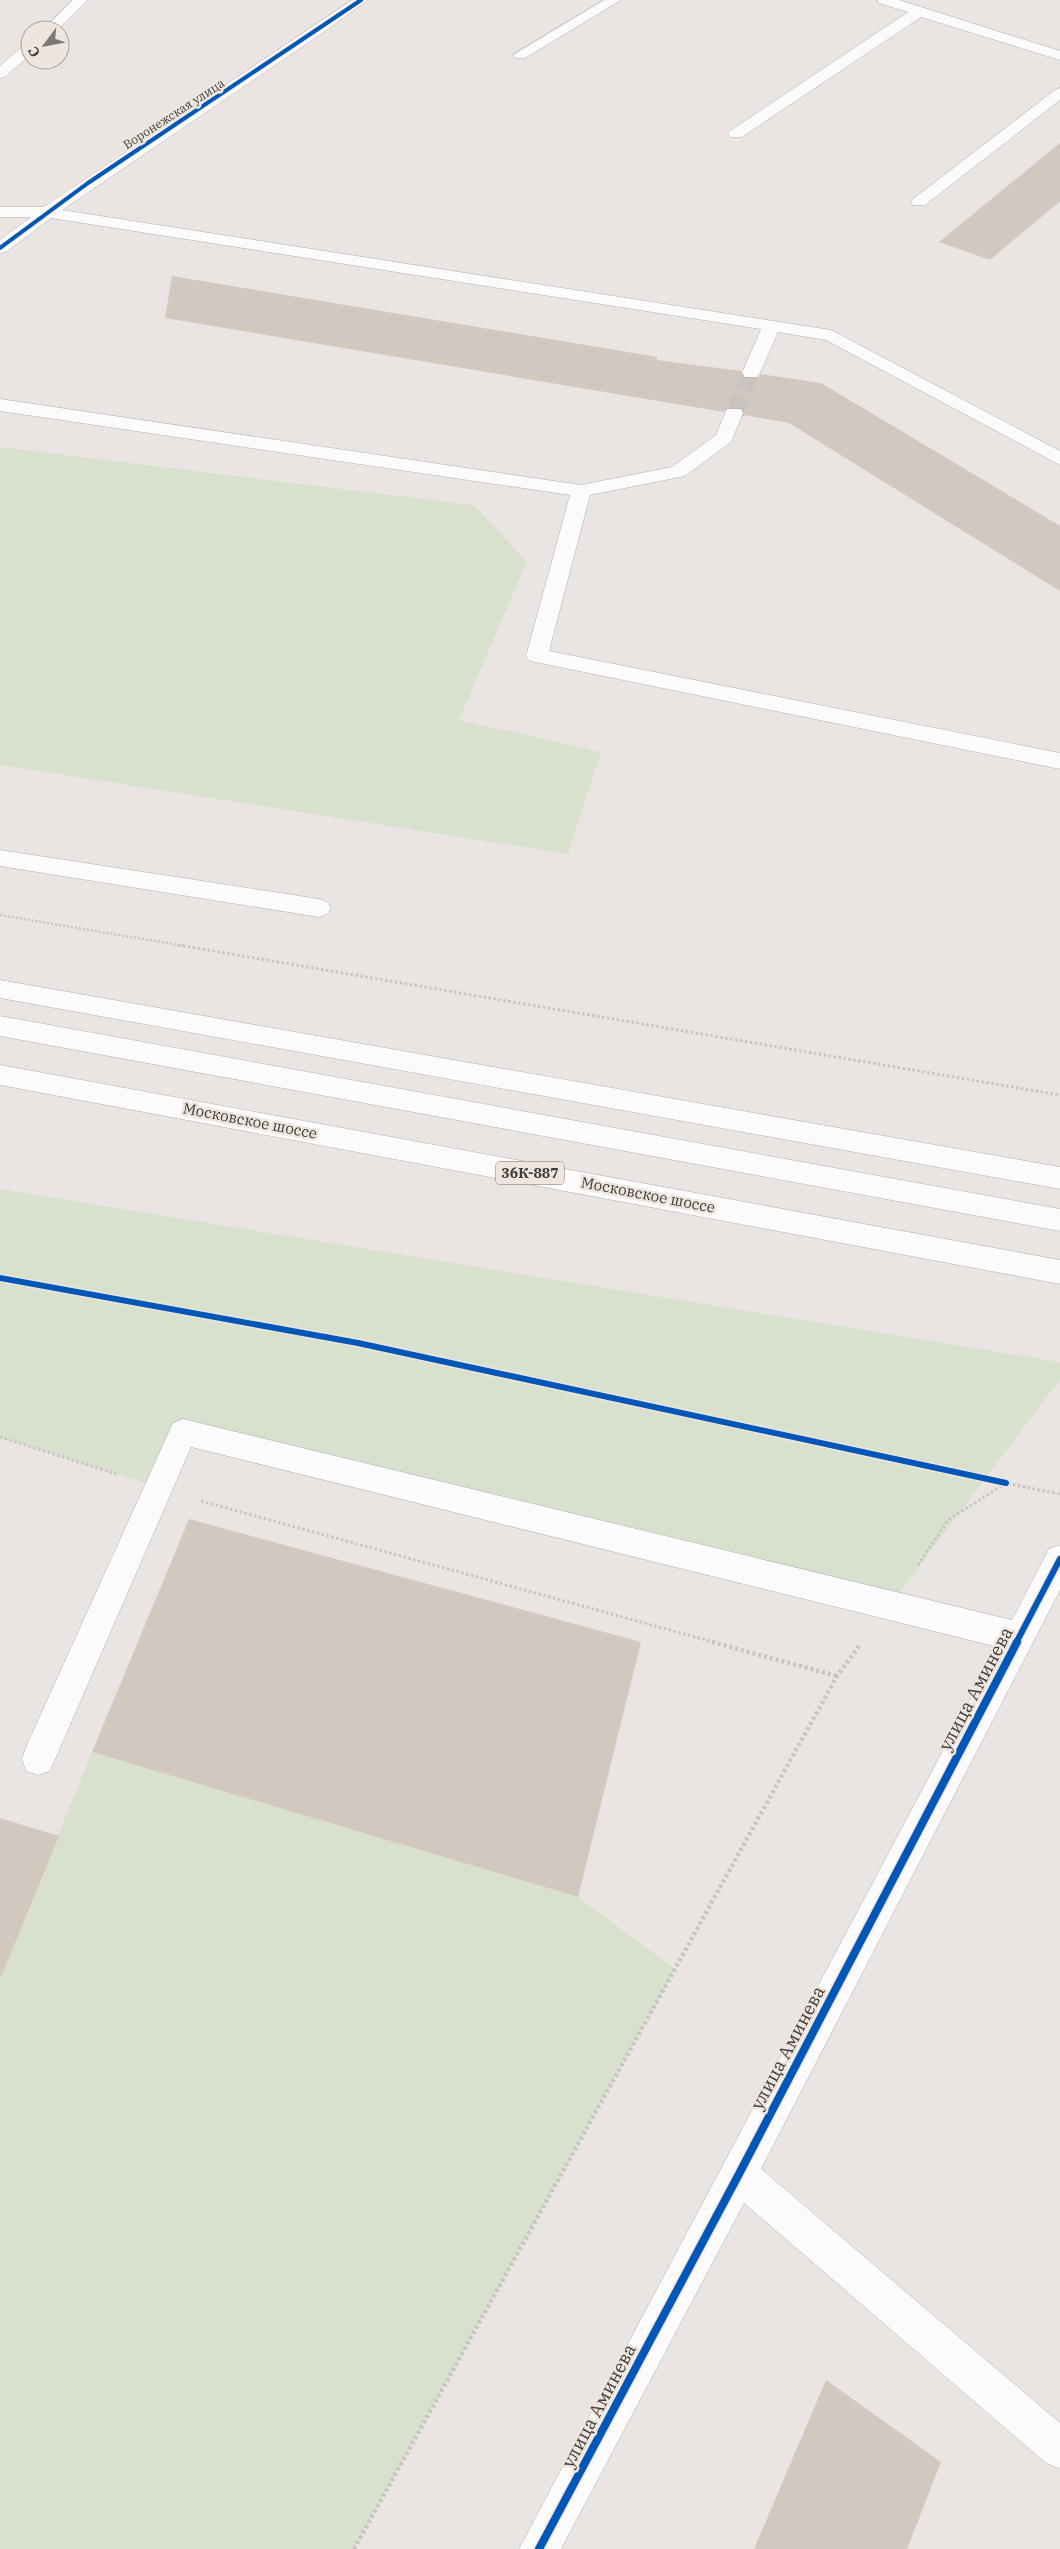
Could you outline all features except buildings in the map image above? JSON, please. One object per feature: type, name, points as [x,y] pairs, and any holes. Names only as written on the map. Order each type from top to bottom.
[{"type":"main road","points":[[59,20],[81,0]]},
{"type":"main road","name":"Воронежская улица","points":[[0,248],[46,212],[291,51],[361,0]]},
{"type":"main road","points":[[520,55],[614,0]]},
{"type":"main road","points":[[884,0],[1060,56]]},
{"type":"main road","points":[[736,134],[920,11]]},
{"type":"main road","points":[[0,74],[20,56]]},
{"type":"main road","points":[[919,202],[1060,93]]},
{"type":"main road","points":[[0,212],[46,212],[831,335],[1060,458]]},
{"type":"main road","points":[[751,373],[771,327]]},
{"type":"main road","points":[[0,405],[582,491],[678,472],[724,438],[734,413]]},
{"type":"main road","points":[[582,491],[537,656],[1060,761]]},
{"type":"main road","points":[[0,858],[319,908]]},
{"type":"main road","points":[[0,989],[1060,1178]]},
{"type":"main road","points":[[0,1026],[1060,1220]]},
{"type":"main road","name":"Московское шоссе","points":[[0,1075],[1060,1272]]},
{"type":"main road","points":[[38,1760],[183,1432],[1020,1637]]},
{"type":"main road","name":"улица Аминева","points":[[540,2549],[740,2174],[1060,1559]]},
{"type":"main road","points":[[740,2174],[1060,2448]]},
{"type":"path","points":[[0,915],[1060,1096]]},
{"type":"path","points":[[0,1437],[228,1510],[837,1676]]},
{"type":"path","points":[[996,1481],[1060,1494]]},
{"type":"path","points":[[354,2549],[837,1676],[891,1604],[948,1520],[1006,1483]]},
{"type":"green space","points":[[0,447],[473,505],[527,561],[459,720],[601,752],[568,854],[0,765]]},
{"type":"green space","points":[[0,1189],[1060,1362],[1060,1379],[891,1604],[183,1432],[158,1487],[0,1437]]},
{"type":"green space","points":[[92,1752],[578,1897],[675,1969],[354,2549],[0,2549],[0,1976]]},
{"type":"tunnel","points":[[735,412],[751,373]]},
{"type":"cycle path","points":[[0,248],[88,183],[361,0]]},
{"type":"cycle path","points":[[0,1278],[358,1343],[1006,1483]]},
{"type":"cycle path","points":[[539,2549],[739,2174],[1060,1559]]}]
